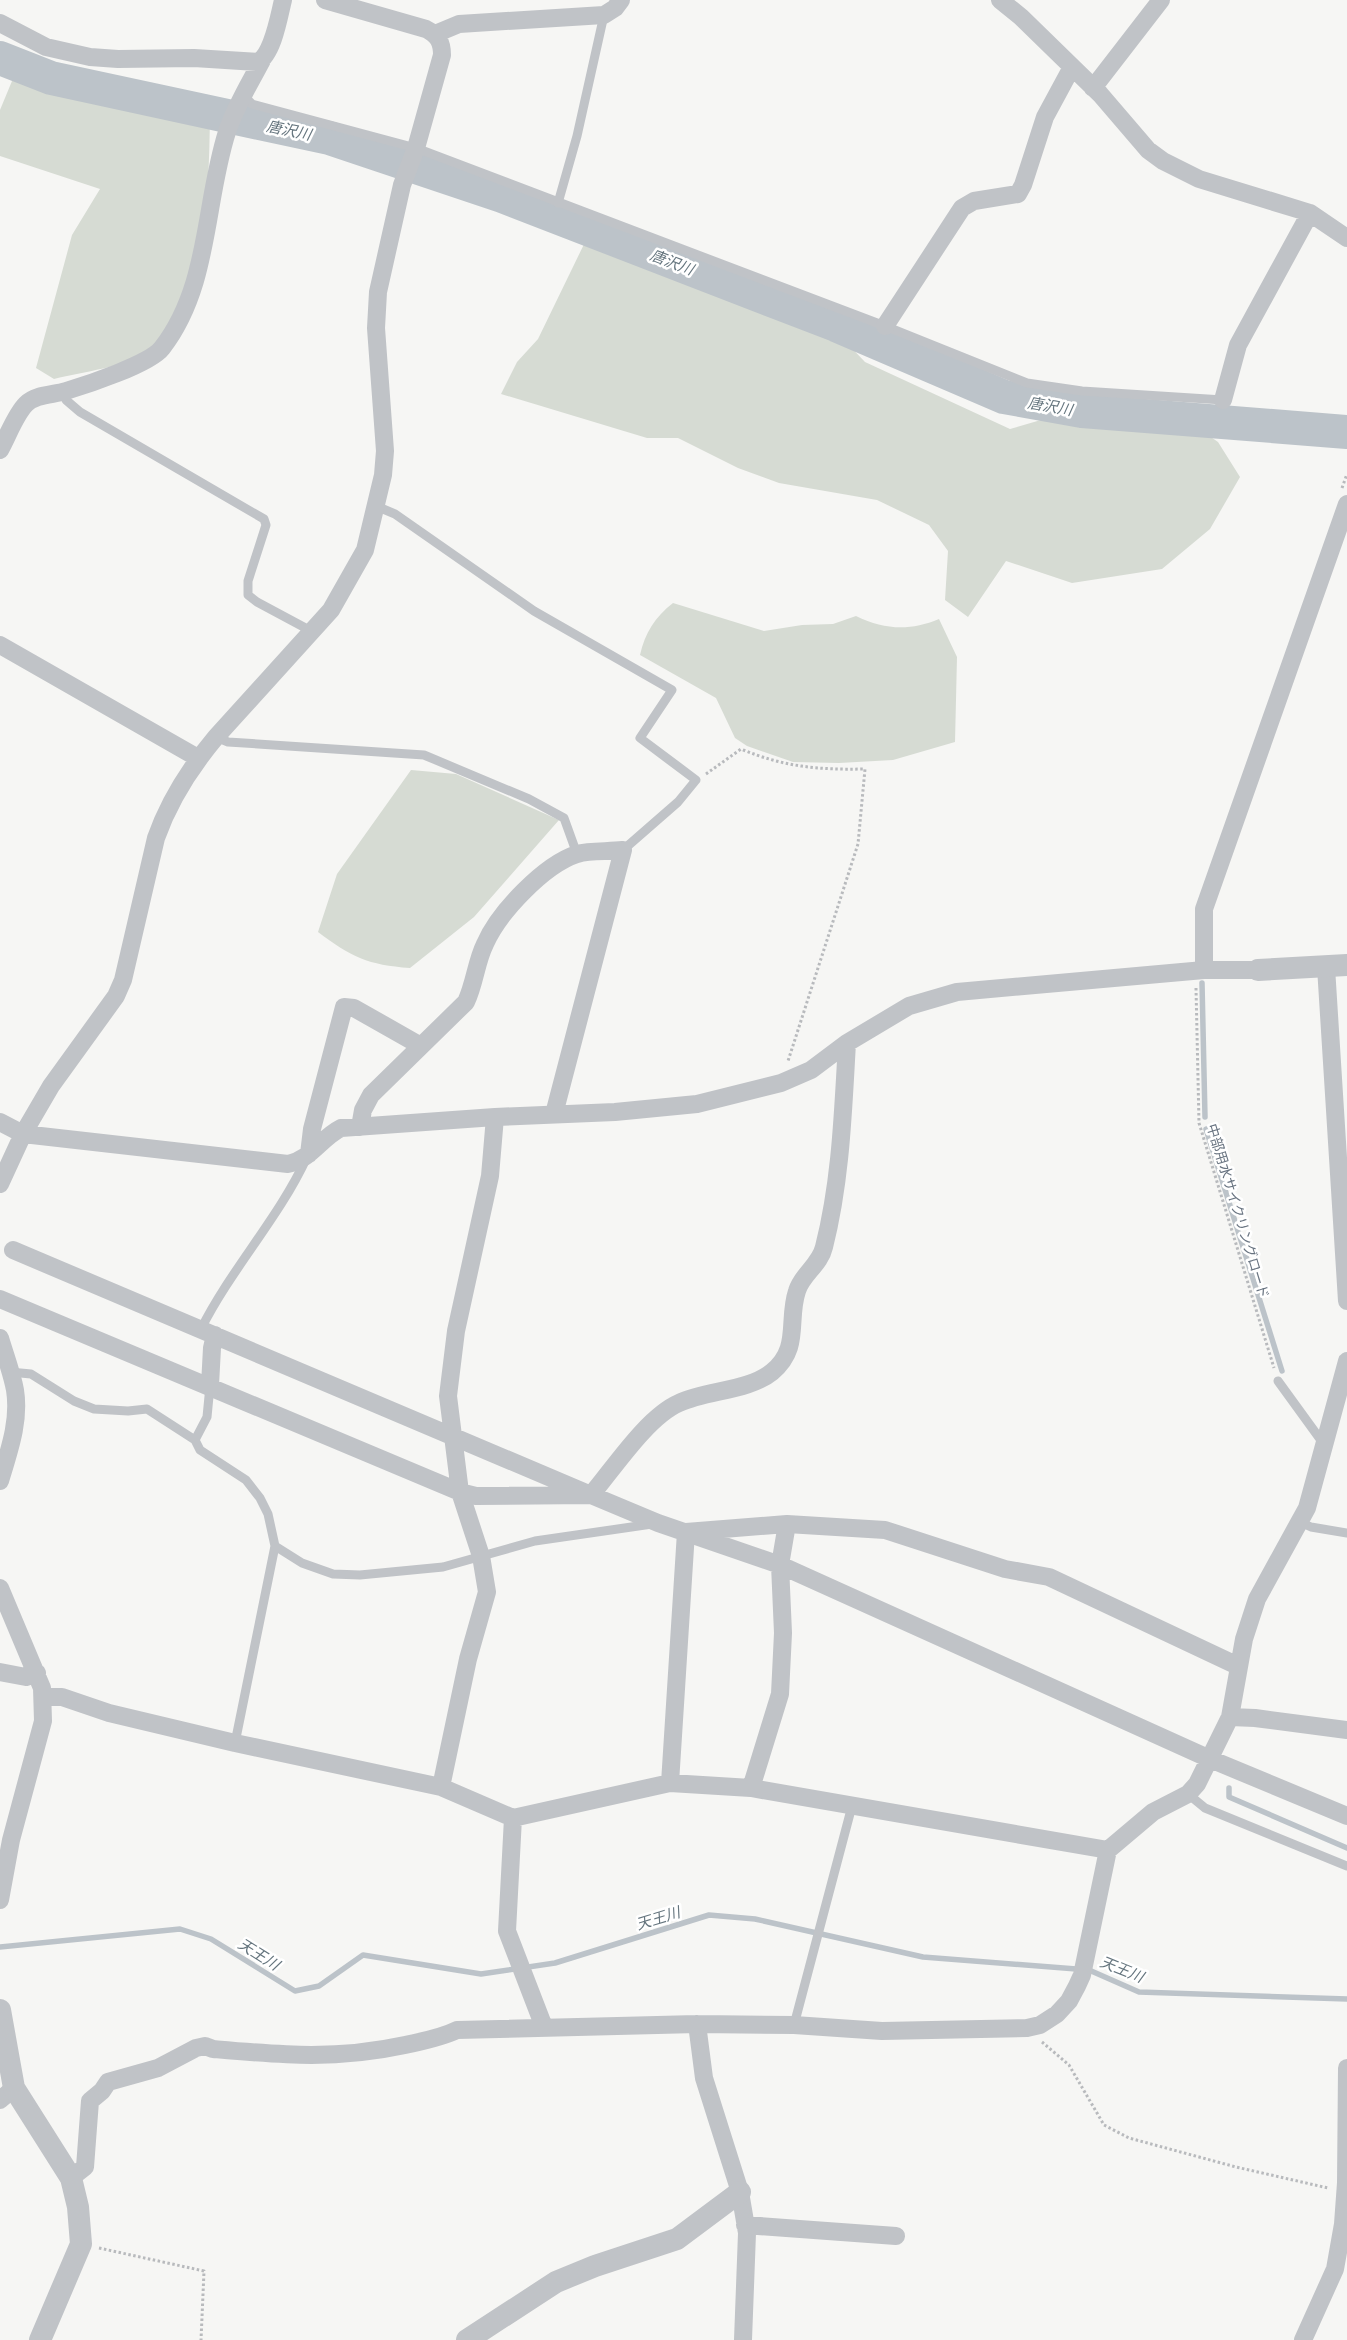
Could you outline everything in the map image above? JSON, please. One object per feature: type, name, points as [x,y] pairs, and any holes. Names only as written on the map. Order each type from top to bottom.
[{"type":"street","points":[[0,450],[25,404],[33,398],[65,392],[142,362],[160,350],[179,323],[196,281],[227,131],[270,46],[283,0]]},
{"type":"street","points":[[0,1184],[23,1134],[51,1086],[119,988],[129,956],[159,829],[177,791],[198,758],[313,632],[345,588],[365,550],[383,475],[385,451],[376,328],[378,292],[402,185],[416,148],[442,56],[440,41],[426,29],[325,0]]},
{"type":"street","points":[[434,34],[459,24],[604,14],[615,8],[621,0]]},
{"type":"street","points":[[1000,0],[1072,67],[1148,150],[1162,161],[1199,179],[1310,213],[1347,238]]},
{"type":"street","points":[[1093,88],[1161,0]]},
{"type":"street","points":[[0,23],[46,47],[90,57],[118,59],[194,58],[258,62],[262,60]]},
{"type":"street","points":[[885,326],[962,208],[974,201],[1018,194],[1023,186],[1045,117],[1072,67]]},
{"type":"street","points":[[1223,400],[1238,345],[1310,213]]},
{"type":"street","points":[[1200,978],[1204,909],[1347,504]]},
{"type":"street","points":[[0,645],[198,758]]},
{"type":"street","points":[[360,1127],[363,1110],[371,1095],[466,1002],[474,985],[484,945],[495,925],[536,878],[577,854],[623,850],[554,1114]]},
{"type":"street","points":[[0,1122],[23,1134],[288,1164],[302,1160],[329,1134],[341,1128],[697,1104],[781,1083],[811,1070],[847,1043],[909,1006],[957,992],[1200,978],[1258,970],[1336,966],[1347,1301]]},
{"type":"street","points":[[309,1154],[312,1129],[344,1007],[354,1008],[421,1046]]},
{"type":"street","points":[[0,1299],[210,1385],[460,1492],[476,1496],[591,1495],[660,1414],[682,1402],[759,1380],[772,1372],[788,1352],[792,1342],[794,1301],[797,1289],[821,1258],[835,1193],[840,1161],[847,1043]]},
{"type":"street","points":[[440,1787],[468,1659],[487,1592],[481,1556],[460,1492],[448,1396],[456,1331],[490,1176],[496,1117]]},
{"type":"street","points":[[13,1250],[658,1523],[780,1565],[1210,1759],[1347,1816]]},
{"type":"street","points":[[208,1332],[212,1348],[210,1385]]},
{"type":"street","points":[[0,1338],[15,1391],[15,1424],[0,1481]]},
{"type":"street","points":[[71,2178],[85,2167],[90,2101],[108,2082],[158,2068],[196,2048],[205,2046],[223,2050],[329,2056],[377,2051],[438,2038],[457,2030],[697,2024],[794,2025],[882,2031],[1027,2028],[1040,2025],[1057,2014],[1069,2001],[1082,1975],[1108,1850],[1153,1812],[1188,1794],[1197,1784],[1230,1717],[1238,1666],[1257,1599],[1276,1561],[1300,1522],[1317,1476],[1323,1443],[1347,1361]]},
{"type":"street","points":[[686,1532],[787,1524],[886,1530],[1005,1569],[1049,1577],[1238,1666]]},
{"type":"street","points":[[751,1788],[780,1694],[783,1633],[780,1565],[787,1524]]},
{"type":"street","points":[[670,1784],[686,1532]]},
{"type":"street","points":[[0,1588],[37,1673],[44,1697],[43,1721],[6,1840],[0,1900]]},
{"type":"street","points":[[0,1672],[26,1677],[37,1673]]},
{"type":"street","points":[[44,1697],[62,1697],[109,1713],[235,1743],[440,1787],[513,1818],[670,1784],[751,1788],[1108,1850]]},
{"type":"street","points":[[1230,1717],[1347,1730]]},
{"type":"street","points":[[513,1818],[507,1931],[544,2027]]},
{"type":"street","points":[[0,2010],[7,2094],[71,2178],[78,2207],[81,2244],[40,2340]]},
{"type":"street","points":[[697,2024],[704,2078],[740,2192],[745,2225],[742,2340]]},
{"type":"street","points":[[1303,2340],[1335,2269],[1345,2195],[1347,2068]]},
{"type":"street","points":[[467,2340],[556,2282],[595,2266],[677,2240],[740,2192]]},
{"type":"street","points":[[745,2225],[896,2236]]},
{"type":"lane","points":[[558,203],[577,136],[604,14]]},
{"type":"lane","points":[[242,99],[252,104],[416,148],[885,326],[1027,383],[1082,391],[1223,400]]},
{"type":"lane","points":[[65,392],[66,400],[80,412],[264,519],[266,525],[248,581],[248,595],[257,602],[313,632]]},
{"type":"lane","points":[[376,506],[395,514],[534,611],[672,690],[640,738],[696,780],[678,802],[623,850]]},
{"type":"lane","points":[[216,737],[228,742],[424,755],[528,799],[564,818],[577,854]]},
{"type":"lane","points":[[208,1332],[215,1302],[274,1215],[309,1154]]},
{"type":"lane","points":[[10,1372],[31,1374],[74,1401],[94,1409],[128,1411],[147,1409],[195,1440],[200,1450],[246,1480],[260,1498],[268,1514],[275,1546],[235,1743]]},
{"type":"lane","points":[[1278,1380],[1323,1443]]},
{"type":"lane","points":[[195,1440],[207,1417],[210,1385]]},
{"type":"lane","points":[[1300,1522],[1347,1533]]},
{"type":"lane","points":[[275,1546],[302,1563],[333,1574],[360,1575],[443,1567],[535,1541],[658,1523]]},
{"type":"lane","points":[[1188,1794],[1205,1808],[1347,1866]]},
{"type":"lane","points":[[794,2025],[852,1806]]},
{"type":"path","points":[[696,780],[741,750],[770,761],[801,767],[827,770],[865,769],[858,844],[781,1083]]},
{"type":"path","name":"中部用水サイクリングロード","points":[[1200,978],[1199,1123],[1278,1380]]},
{"type":"path","points":[[1027,2028],[1069,2065],[1089,2097],[1095,2114],[1112,2131],[1129,2138],[1236,2167],[1327,2188],[1345,2195]]},
{"type":"path","points":[[81,2244],[204,2271],[201,2340]]},
{"type":"shaded area","points":[[12,81],[116,88],[170,100],[210,113],[207,197],[198,253],[190,280],[179,306],[150,352],[128,362],[54,379],[36,368],[72,235],[100,189],[0,156],[0,110]]},
{"type":"shaded area","points":[[587,238],[704,274],[822,317],[865,362],[1010,429],[1082,408],[1182,417],[1218,442],[1240,477],[1210,529],[1162,569],[1072,583],[1006,561],[968,617],[945,600],[948,551],[929,525],[877,500],[779,483],[738,468],[678,438],[647,438],[501,394],[517,362],[538,339]]},
{"type":"shaded area","points":[[673,603],[764,631],[802,625],[833,624],[856,616],[877,624],[898,627],[918,626],[939,619],[957,657],[955,742],[893,760],[839,763],[793,762],[747,746],[735,738],[716,698],[640,655],[652,626]]},
{"type":"shaded area","points":[[411,770],[456,774],[559,820],[474,917],[410,968],[371,962],[340,948],[318,932],[337,874]]},
{"type":"waterway","name":"唐沢川","points":[[0,58],[51,78],[329,138],[502,196],[836,325],[1004,397],[1082,411],[1347,432]]},
{"type":"waterway","points":[[1346,445],[1347,440]]},
{"type":"waterway","points":[[1202,983],[1205,1117]]},
{"type":"waterway","points":[[1206,1129],[1282,1371]]},
{"type":"waterway","points":[[1229,1788],[1229,1797],[1347,1848]]},
{"type":"waterway","name":"天王川","points":[[0,1947],[180,1929],[211,1939],[295,1991],[319,1986],[363,1955],[481,1974],[555,1963],[709,1915],[755,1919],[923,1957],[1089,1970],[1139,1992],[1347,1999]]}]
